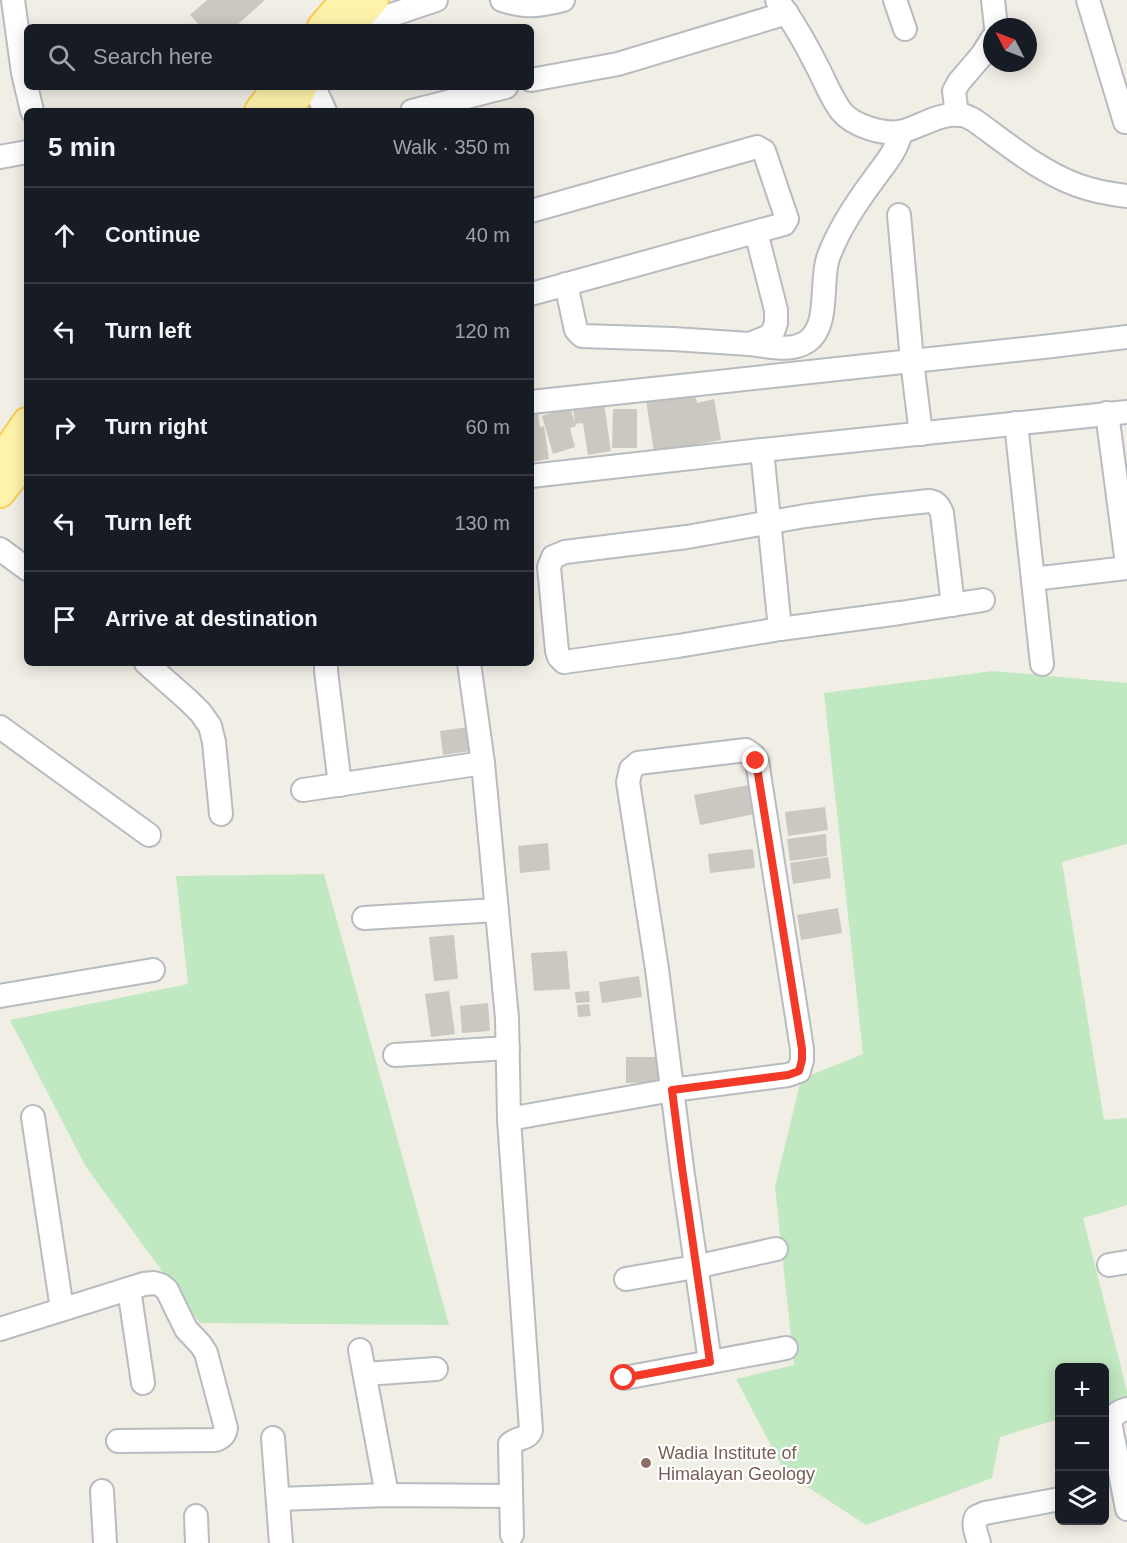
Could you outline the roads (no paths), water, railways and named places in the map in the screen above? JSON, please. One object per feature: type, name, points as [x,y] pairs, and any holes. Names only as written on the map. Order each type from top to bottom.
[{"type":"main road","points":[[325,24],[345,0]]},
{"type":"main road","points":[[353,24],[374,0]]},
{"type":"main road","points":[[261,108],[276,90]]},
{"type":"main road","points":[[290,108],[301,90]]},
{"type":"main road","points":[[0,461],[24,426]]},
{"type":"main road","points":[[0,493],[24,463]]},
{"type":"street","points":[[13,0],[24,78]]},
{"type":"street","points":[[365,24],[436,0]]},
{"type":"street","points":[[502,0],[532,6],[562,0]]},
{"type":"street","points":[[895,0],[905,29]]},
{"type":"street","points":[[993,0],[995,18]]},
{"type":"street","points":[[1088,0],[1125,122]]},
{"type":"street","points":[[534,80],[618,64],[782,6],[803,39],[841,111],[851,120],[866,128],[901,132],[941,118],[962,115],[974,120],[1051,173],[1084,188],[1127,196]]},
{"type":"street","points":[[957,115],[954,91],[983,54]]},
{"type":"street","points":[[27,90],[31,108]]},
{"type":"street","points":[[315,90],[324,108]]},
{"type":"street","points":[[424,108],[494,90]]},
{"type":"street","points":[[566,284],[576,330],[582,336],[673,339],[794,348],[808,341],[818,330],[827,261],[848,217],[894,152],[901,132]]},
{"type":"street","points":[[534,210],[757,147],[764,151],[787,219],[784,224],[534,293]]},
{"type":"street","points":[[0,157],[24,153]]},
{"type":"street","points":[[899,215],[921,434]]},
{"type":"street","points":[[750,344],[768,338],[776,323],[776,310],[756,232]]},
{"type":"street","points":[[534,402],[1127,337]]},
{"type":"street","points":[[534,476],[1117,413],[1127,566],[1033,579]]},
{"type":"street","points":[[1017,423],[1042,664]]},
{"type":"street","points":[[762,450],[780,629]]},
{"type":"street","points":[[953,605],[942,513],[935,502],[929,501],[770,521],[687,537],[565,552],[553,557],[549,567],[557,651],[564,662],[780,629],[832,623],[953,605],[982,600]]},
{"type":"street","points":[[0,549],[24,567]]},
{"type":"street","points":[[149,666],[189,701],[210,726],[214,742],[222,814]]},
{"type":"street","points":[[326,666],[340,785]]},
{"type":"street","points":[[469,666],[483,763],[507,1018],[507,1087],[531,1430],[530,1434],[510,1444],[512,1535]]},
{"type":"street","points":[[0,727],[149,835]]},
{"type":"street","points":[[509,1119],[672,1090],[788,1075],[799,1071],[802,1049],[756,761],[753,755],[746,750],[638,763],[631,769],[628,776],[657,969],[672,1090],[695,1267],[710,1362]]},
{"type":"street","points":[[303,790],[483,763]]},
{"type":"street","points":[[364,918],[496,910]]},
{"type":"street","points":[[0,996],[153,970]]},
{"type":"street","points":[[395,1055],[508,1048]]},
{"type":"street","points":[[33,1117],[62,1309]]},
{"type":"street","points":[[626,1280],[776,1249]]},
{"type":"street","points":[[0,1329],[144,1284],[154,1283],[167,1290],[186,1329],[206,1353],[226,1428],[225,1434],[215,1440],[118,1441]]},
{"type":"street","points":[[129,1289],[143,1383]]},
{"type":"street","points":[[624,1378],[786,1348]]},
{"type":"street","points":[[360,1350],[387,1495]]},
{"type":"street","points":[[365,1374],[436,1369]]},
{"type":"street","points":[[1118,1496],[1110,1422],[1117,1412],[1127,1408]]},
{"type":"street","points":[[273,1438],[281,1543]]},
{"type":"street","points":[[102,1491],[105,1543]]},
{"type":"street","points":[[279,1499],[387,1495],[511,1496]]},
{"type":"street","points":[[979,1543],[975,1517],[985,1513],[1055,1500]]},
{"type":"street","points":[[196,1516],[197,1543]]},
{"type":"place","name":"Wadia Institute of Himalayan Geology","points":[[646,1463]]}]
